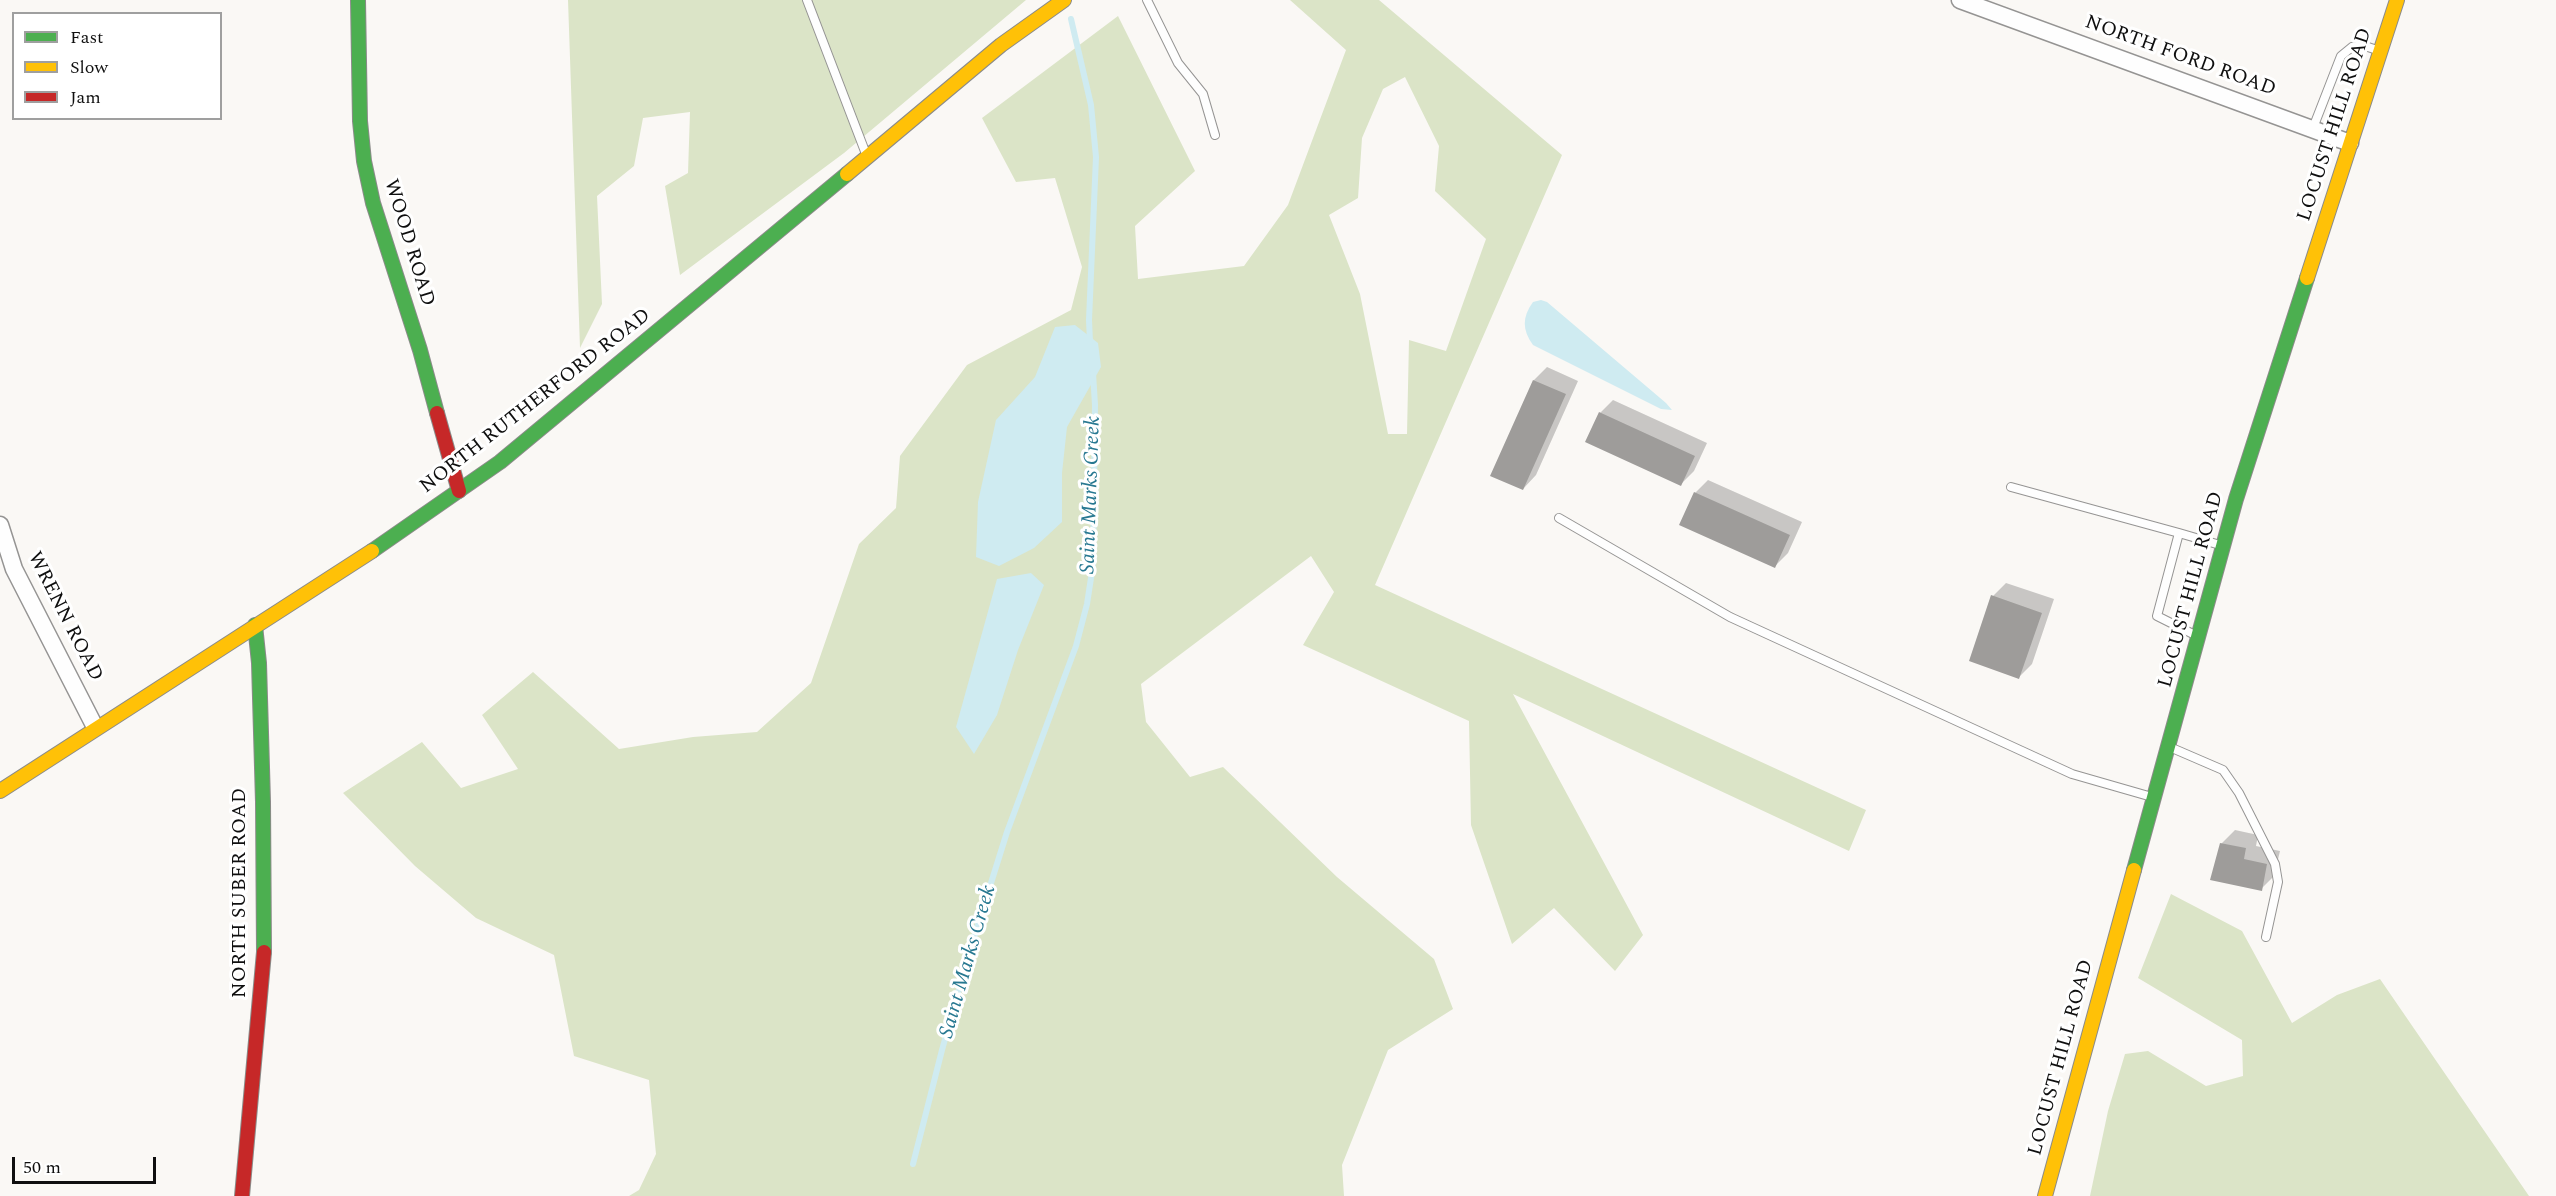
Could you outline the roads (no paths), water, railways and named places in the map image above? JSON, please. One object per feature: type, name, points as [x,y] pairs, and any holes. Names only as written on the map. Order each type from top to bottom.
[{"type":"street","name":"WOOD ROAD","points":[[358,0],[360,121],[364,160],[373,203],[420,350],[459,491]]},
{"type":"street","name":"NORTH RUTHERFORD ROAD","points":[[0,791],[459,491],[541,429],[1001,45],[1064,0]]},
{"type":"street","name":"NORTH FORD ROAD","points":[[1960,0],[2350,143]]},
{"type":"street","name":"LOCUST HILL ROAD","points":[[2045,1196],[2223,546],[2289,331],[2397,0]]},
{"type":"street","name":"WRENN ROAD","points":[[0,525],[14,569],[95,727]]},
{"type":"street","name":"NORTH SUBER ROAD","points":[[242,1196],[244,1147],[260,1019],[264,941],[259,663],[255,625]]},
{"type":"lane","points":[[807,0],[867,157]]},
{"type":"lane","points":[[1147,0],[1178,63],[1203,94],[1215,135]]},
{"type":"lane","points":[[2313,128],[2341,56],[2352,47],[2362,45],[2380,51]]},
{"type":"lane","points":[[2011,487],[2223,546]]},
{"type":"lane","points":[[1559,518],[1730,617],[2072,774],[2155,798]]},
{"type":"lane","points":[[2179,533],[2157,616],[2199,636]]},
{"type":"lane","points":[[2169,747],[2223,770],[2240,793],[2275,864],[2278,882],[2266,937]]},
{"type":"water","points":[[1541,300],[1547,302],[1672,410],[1661,409],[1533,345],[1525,329],[1525,318],[1533,302]]},
{"type":"water","points":[[1075,325],[1098,343],[1101,367],[1067,427],[1062,473],[1062,522],[1034,548],[999,566],[976,557],[978,502],[996,420],[1035,377],[1055,327]]},
{"type":"water","points":[[1031,573],[1044,585],[1018,650],[997,715],[974,754],[956,727],[997,579]]},
{"type":"waterway","name":"Saint Marks Creek","points":[[1071,19],[1091,105],[1096,157],[1090,342]]},
{"type":"waterway","name":"Saint Marks Creek","points":[[913,1164],[970,950],[1007,832],[1076,646],[1087,604],[1093,565],[1095,405],[1093,373]]}]
